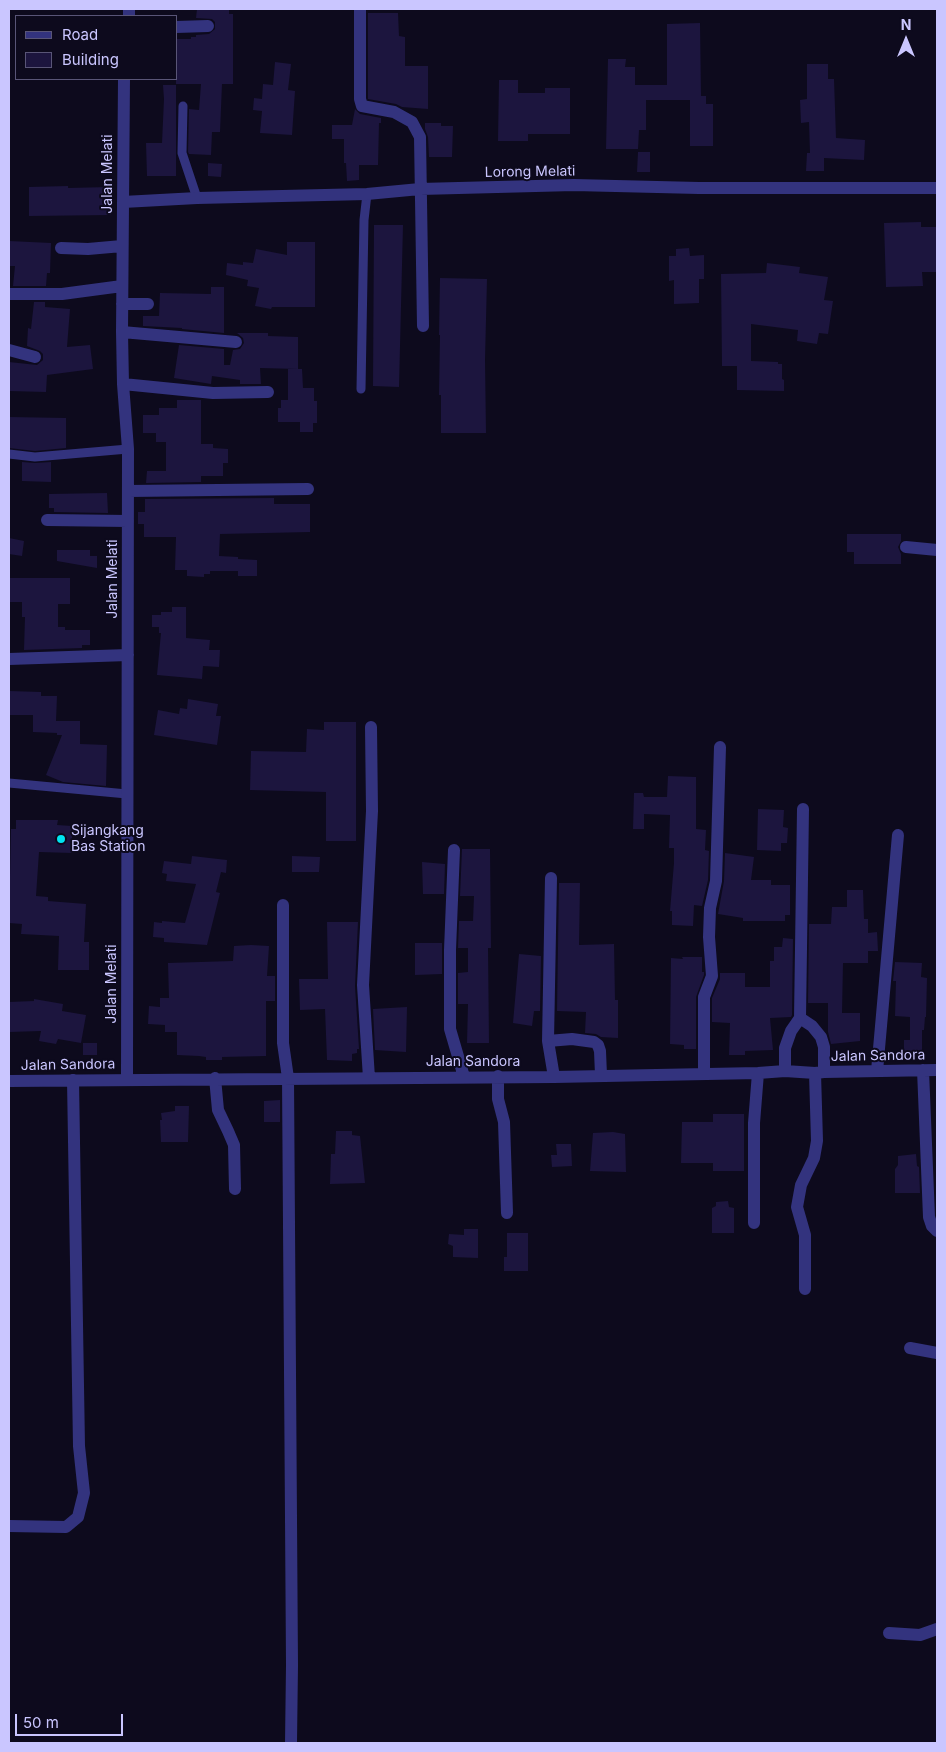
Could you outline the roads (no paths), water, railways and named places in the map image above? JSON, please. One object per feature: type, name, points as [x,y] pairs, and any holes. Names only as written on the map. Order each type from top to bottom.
[{"type":"street","points":[[360,9],[360,99],[362,106],[394,112],[412,122],[420,137],[423,326]]},
{"type":"street","points":[[178,27],[208,26]]},
{"type":"street","name":"Jalan Melati","points":[[124,80],[122,332],[123,384],[128,449],[127,1079]]},
{"type":"street","name":"Lorong Melati","points":[[123,202],[197,198],[367,194],[420,189],[574,185],[699,188],[937,188]]},
{"type":"street","points":[[61,248],[88,250],[122,246]]},
{"type":"street","points":[[9,294],[62,294],[122,286]]},
{"type":"street","points":[[122,304],[148,304]]},
{"type":"street","points":[[122,332],[236,342]]},
{"type":"street","points":[[9,350],[35,357]]},
{"type":"street","points":[[123,384],[212,393],[268,392]]},
{"type":"street","points":[[128,491],[308,490]]},
{"type":"street","points":[[47,520],[128,521]]},
{"type":"street","points":[[906,547],[937,550]]},
{"type":"street","points":[[9,659],[128,655]]},
{"type":"street","points":[[369,1078],[363,985],[372,810],[371,727]]},
{"type":"street","points":[[704,1073],[704,997],[712,976],[709,937],[710,908],[716,881],[720,747]]},
{"type":"street","points":[[785,1071],[785,1048],[791,1031],[800,1018],[803,809]]},
{"type":"street","points":[[877,1071],[898,835]]},
{"type":"street","points":[[454,850],[450,950],[450,1029],[464,1077]]},
{"type":"street","points":[[551,878],[548,1042],[554,1077]]},
{"type":"street","points":[[283,905],[283,1043],[288,1078],[291,1743]]},
{"type":"street","points":[[800,1018],[812,1026],[821,1037],[824,1047],[820,1073],[817,1141],[814,1158],[801,1185],[797,1207],[805,1235],[805,1289]]},
{"type":"street","points":[[548,1042],[572,1039],[594,1042],[600,1051],[601,1075]]},
{"type":"street","points":[[923,1070],[929,1217],[932,1226],[937,1231]]},
{"type":"street","name":"Jalan Sandora","points":[[9,1081],[554,1077],[704,1073],[758,1074],[785,1071],[820,1073],[937,1070]]},
{"type":"street","points":[[754,1223],[754,1123],[758,1074]]},
{"type":"street","points":[[498,1076],[498,1099],[504,1122],[507,1213]]},
{"type":"street","points":[[215,1078],[218,1110],[234,1145],[235,1189]]},
{"type":"street","points":[[9,1526],[66,1527],[78,1517],[84,1493],[79,1446],[73,1080]]},
{"type":"street","points":[[910,1348],[937,1353]]},
{"type":"street","points":[[889,1633],[920,1636],[937,1629]]},
{"type":"lane","points":[[183,106],[182,153],[197,198]]},
{"type":"lane","points":[[361,389],[364,220],[367,194]]},
{"type":"lane","points":[[9,454],[35,458],[128,449]]},
{"type":"lane","points":[[9,783],[127,794]]},
{"type":"place","name":"Sijangkang Bas Station","points":[[61,839]]}]
